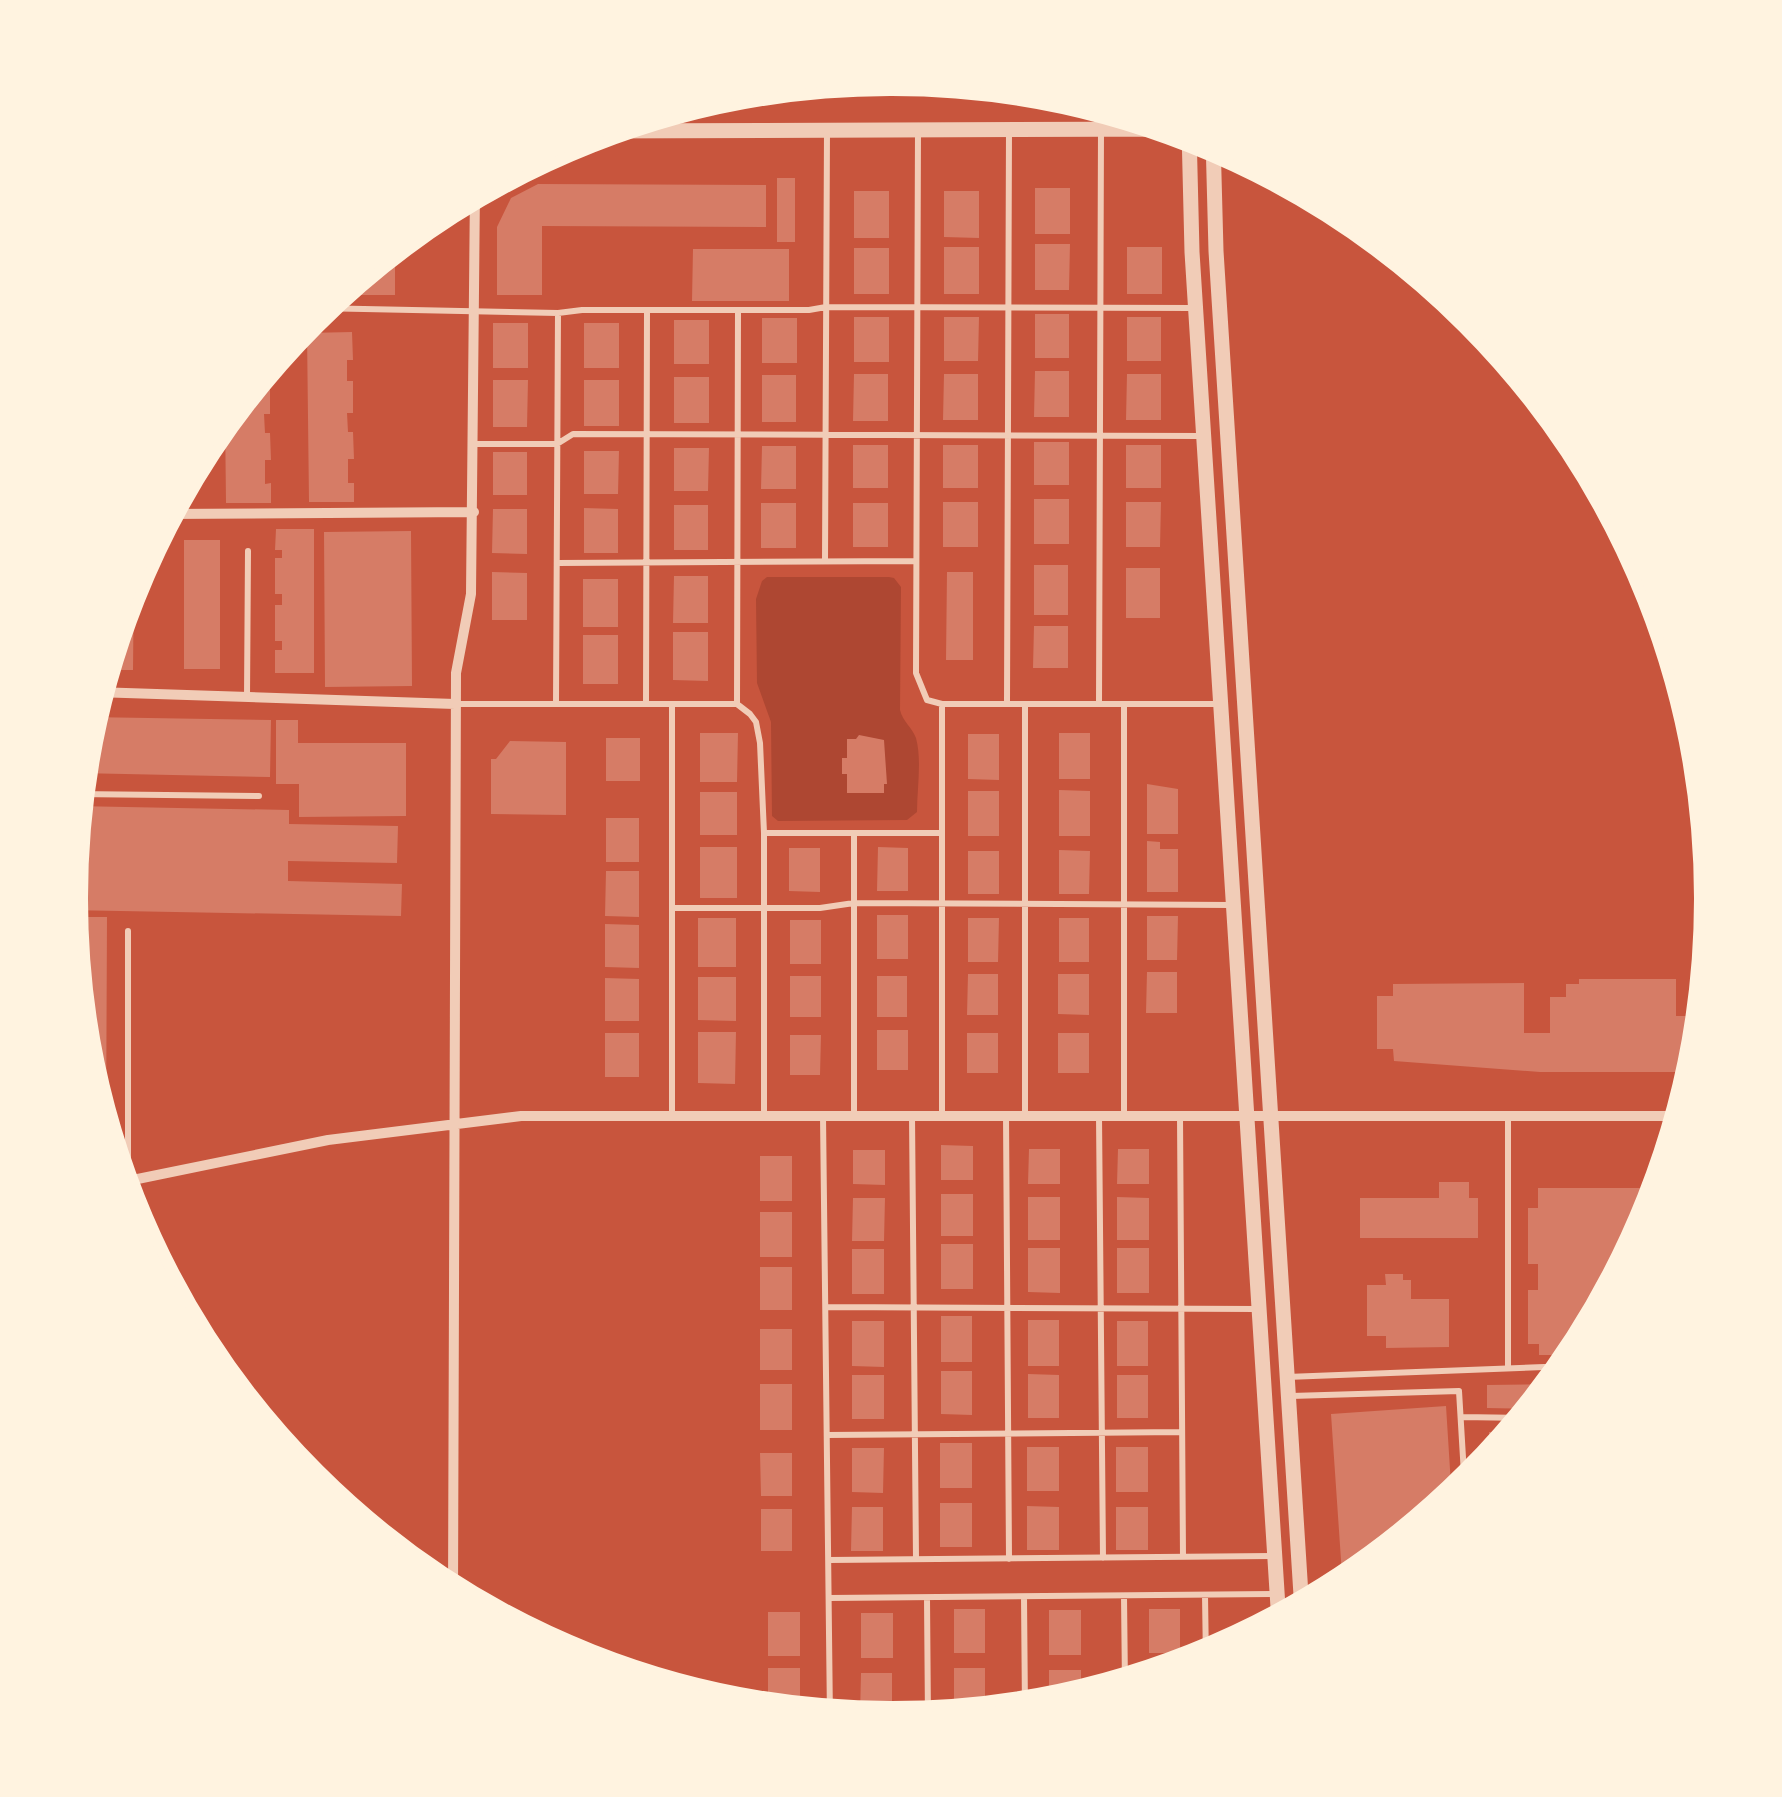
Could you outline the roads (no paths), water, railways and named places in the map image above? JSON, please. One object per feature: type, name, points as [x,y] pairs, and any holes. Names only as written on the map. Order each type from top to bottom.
[{"type":"street","points":[[639,131],[1137,129]]},
{"type":"street","points":[[1188,147],[1278,1608]]},
{"type":"street","points":[[1214,158],[1216,251],[1301,1595]]},
{"type":"street","points":[[453,1578],[455,704],[456,672],[471,594],[474,206]]},
{"type":"street","points":[[180,514],[474,512]]},
{"type":"street","points":[[109,692],[455,704]]},
{"type":"street","points":[[133,1180],[328,1140],[521,1116],[1670,1116]]},
{"type":"lane","points":[[1007,704],[1009,129]]},
{"type":"lane","points":[[1099,704],[1101,129]]},
{"type":"lane","points":[[826,561],[827,130]]},
{"type":"lane","points":[[918,130],[916,673],[926,700],[942,704],[1221,704]]},
{"type":"lane","points":[[339,309],[558,313],[826,307],[1196,308]]},
{"type":"lane","points":[[646,704],[647,310]]},
{"type":"lane","points":[[737,704],[738,310]]},
{"type":"lane","points":[[556,704],[558,313]]},
{"type":"lane","points":[[474,444],[558,444],[574,434],[1204,436]]},
{"type":"lane","points":[[247,697],[248,551]]},
{"type":"lane","points":[[557,563],[916,561]]},
{"type":"lane","points":[[455,704],[737,704],[750,714],[756,722],[760,743],[764,833],[764,1115]]},
{"type":"lane","points":[[672,704],[672,1116]]},
{"type":"lane","points":[[942,704],[942,1115]]},
{"type":"lane","points":[[1025,704],[1025,1114]]},
{"type":"lane","points":[[1124,704],[1124,1115]]},
{"type":"lane","points":[[89,794],[259,796]]},
{"type":"lane","points":[[764,833],[942,833]]},
{"type":"lane","points":[[854,833],[854,1115]]},
{"type":"lane","points":[[672,908],[820,908],[854,903],[1233,904]]},
{"type":"lane","points":[[124,1153],[128,931]]},
{"type":"lane","points":[[1006,1114],[1009,1559]]},
{"type":"lane","points":[[824,1115],[830,1704]]},
{"type":"lane","points":[[912,1115],[916,1560]]},
{"type":"lane","points":[[1100,1115],[1103,1558]]},
{"type":"lane","points":[[1180,1116],[1183,1557]]},
{"type":"lane","points":[[1508,1116],[1508,1368]]},
{"type":"lane","points":[[826,1307],[1258,1309]]},
{"type":"lane","points":[[1286,1377],[1550,1367]]},
{"type":"lane","points":[[1288,1396],[1459,1390],[1465,1468]]},
{"type":"lane","points":[[1461,1417],[1510,1418]]},
{"type":"lane","points":[[828,1435],[1182,1432]]},
{"type":"lane","points":[[829,1560],[1274,1556]]},
{"type":"lane","points":[[830,1598],[1277,1594]]},
{"type":"lane","points":[[1205,1595],[1206,1643]]},
{"type":"lane","points":[[1124,1596],[1125,1672]]},
{"type":"lane","points":[[1024,1597],[1025,1695]]},
{"type":"lane","points":[[927,1598],[928,1706]]}]
